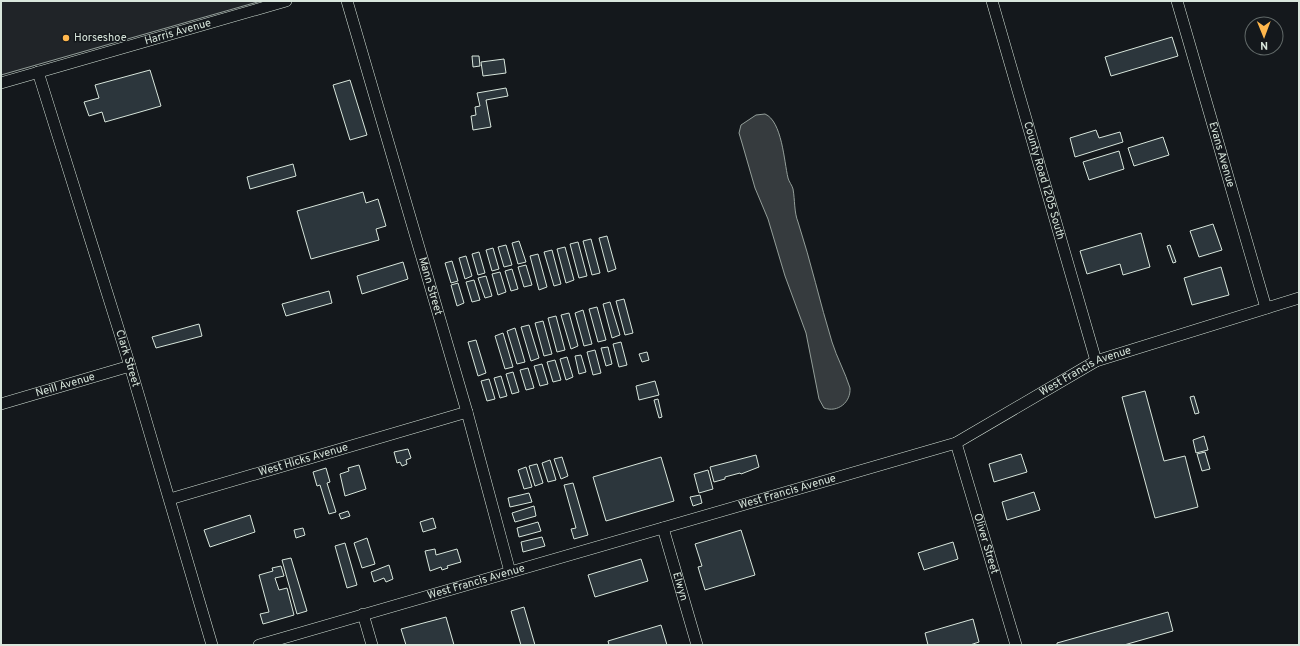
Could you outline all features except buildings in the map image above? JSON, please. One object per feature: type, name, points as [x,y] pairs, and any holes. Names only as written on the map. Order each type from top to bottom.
[{"type":"street","name":"Harris Avenue","points":[[1,83],[286,1]]},
{"type":"street","name":"Mann Street","points":[[347,1],[467,412],[510,572]]},
{"type":"street","name":"County Road 1205 South","points":[[992,1],[1096,361]]},
{"type":"street","name":"Evans Avenue","points":[[1177,1],[1266,308]]},
{"type":"street","name":"Clark Street","points":[[38,72],[130,366],[212,645]]},
{"type":"street","name":"West Francis Avenue","points":[[259,645],[956,443],[1096,361],[1299,298]]},
{"type":"street","name":"Neill Avenue","points":[[1,404],[130,366]]},
{"type":"street","name":"West Hicks Avenue","points":[[170,499],[467,412]]},
{"type":"street","name":"West Hicks Avenue","points":[[438,421],[451,420],[461,423],[470,430],[475,441]]},
{"type":"street","name":"Oliver Street","points":[[956,443],[1016,645]]},
{"type":"street","name":"Elwyn","points":[[663,528],[697,645]]},
{"type":"street","points":[[363,614],[372,645]]},
{"type":"shaded area","name":"Horseshoe","points":[[1,1],[261,1],[1,75]]},
{"type":"shaded area","points":[[765,114],[771,118],[779,133],[788,178],[793,189],[795,210],[823,312],[836,354],[850,388],[850,393],[846,402],[839,408],[824,408],[819,399],[806,333],[785,276],[768,219],[755,188],[739,133],[741,125],[756,115]]},
{"type":"place","name":"Horseshoe","points":[[66,38]]}]
